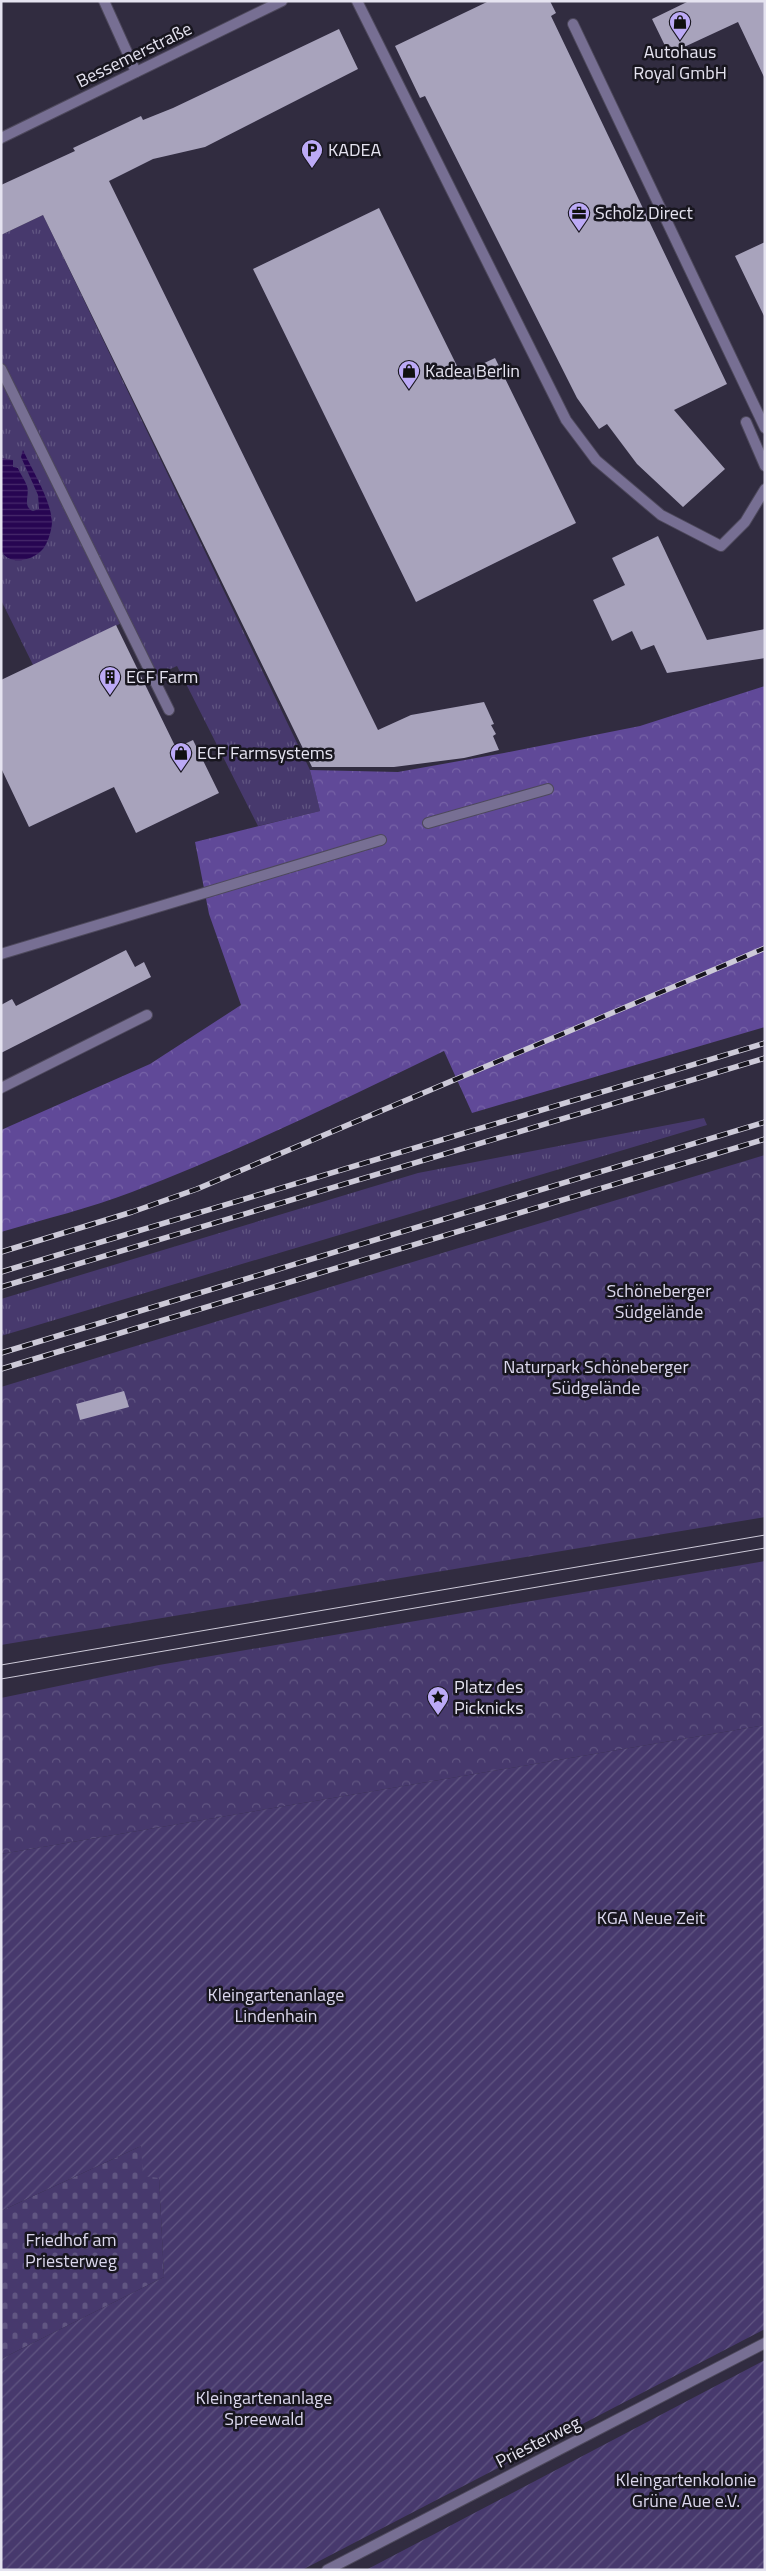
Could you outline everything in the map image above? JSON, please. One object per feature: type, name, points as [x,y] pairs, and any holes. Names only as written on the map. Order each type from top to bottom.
[{"type":"street","points":[[104,1],[136,72]]},
{"type":"street","name":"Bessemerstraße","points":[[1,138],[282,1]]},
{"type":"street","points":[[357,1],[566,420],[596,460],[661,515],[721,546],[745,522],[765,489]]},
{"type":"street","points":[[573,24],[765,428]]},
{"type":"street","points":[[1,369],[169,710]]},
{"type":"street","points":[[746,422],[765,466]]},
{"type":"street","points":[[428,823],[548,789]]},
{"type":"street","points":[[1,954],[381,840]]},
{"type":"street","points":[[1,1088],[147,1015]]},
{"type":"street","name":"Priesterweg","points":[[327,2570],[765,2343]]},
{"type":"green space","points":[[43,215],[310,770],[320,811],[258,826],[177,666],[157,675],[130,619],[51,657],[35,669],[1,600],[1,235]]},
{"type":"green space","points":[[765,686],[765,1027],[472,1113],[444,1051],[290,1125],[172,1176],[100,1203],[1,1232],[1,1130],[150,1064],[241,1005],[209,914],[195,842],[320,811],[310,770],[398,772],[504,753],[640,726]]},
{"type":"green space","points":[[704,1118],[707,1125],[1,1336],[1,1299],[418,1173]]},
{"type":"green space","name":"Naturpark Schöneberger Südgelände","points":[[765,1155],[765,1517],[1,1645],[1,1387]]},
{"type":"green space","points":[[765,1561],[765,1725],[1,1854],[1,1698],[159,1665]]},
{"type":"green space","points":[[765,1725],[765,2329],[302,2570],[1,2570],[1,2359],[164,2277],[159,2178],[143,2176],[141,2146],[1,2211],[1,1854]]},
{"type":"green space","name":"Friedhof am Priesterweg","points":[[141,2146],[159,2177],[164,2277],[1,2359],[1,2211]]},
{"type":"green space","name":"Kleingartenkolonie Grüne Aue e.V.","points":[[765,2360],[765,2570],[366,2570]]},
{"type":"shaded area","points":[[23,450],[45,495],[51,513],[52,525],[47,542],[41,551],[26,559],[14,560],[4,555],[1,550],[1,458],[13,460],[13,467],[18,468],[28,489],[28,507],[33,511],[39,509],[38,495],[21,457]]},
{"type":"building","points":[[489,1],[550,1],[556,13],[551,16],[727,384],[674,410],[725,469],[683,507],[637,464],[607,424],[599,429],[577,398],[425,96],[420,98],[395,46]]},
{"type":"building","name":"Autohaus Royal GmbH","points":[[689,1],[765,1],[765,79],[738,22],[669,54],[652,19]]},
{"type":"building","points":[[339,29],[358,69],[205,147],[153,159],[109,181],[378,730],[411,715],[484,702],[494,724],[491,725],[496,734],[493,736],[499,750],[464,758],[394,767],[312,767],[43,215],[1,235],[1,185],[75,151],[73,148],[141,116],[143,120],[173,108]]},
{"type":"building","points":[[379,208],[461,374],[495,358],[576,523],[416,602],[253,269]]},
{"type":"building","points":[[765,242],[765,318],[735,256]]},
{"type":"building","points":[[658,536],[707,640],[765,629],[765,658],[667,673],[654,645],[641,650],[632,631],[612,641],[593,600],[625,585],[612,558]]},
{"type":"building","points":[[116,625],[176,748],[193,740],[219,793],[136,833],[114,787],[29,827],[1,768],[1,680]]},
{"type":"building","points":[[126,950],[135,967],[144,962],[151,977],[1,1053],[1,1005],[12,999],[16,1006]]},
{"type":"building","points":[[124,1391],[129,1407],[80,1420],[76,1404]]},
{"type":"tram line","points":[[1,1665],[765,1535]]},
{"type":"tram line","points":[[1,1679],[765,1548]]},
{"type":"railway","points":[[1,1252],[132,1212],[197,1189],[765,948]]},
{"type":"railway","points":[[1,1272],[765,1043]]},
{"type":"railway","points":[[1,1287],[765,1058]]},
{"type":"railway","points":[[1,1353],[765,1122]]},
{"type":"railway","points":[[1,1369],[765,1139]]},
{"type":"place","name":"Autohaus Royal GmbH","points":[[680,41]]},
{"type":"place","name":"KADEA","points":[[312,169]]},
{"type":"place","name":"Scholz Direct","points":[[579,232]]},
{"type":"place","name":"Kadea Berlin","points":[[409,390]]},
{"type":"place","name":"ECF Farm","points":[[110,696]]},
{"type":"place","name":"ECF Farmsystems","points":[[181,772]]},
{"type":"place","name":"Platz des Picknicks","points":[[438,1716]]},
{"type":"park label","name":"Schöneberger Südgelände","points":[[659,1301]]},
{"type":"park label","name":"KGA Neue Zeit","points":[[651,1918]]},
{"type":"park label","name":"Kleingartenanlage Lindenhain","points":[[276,2005]]},
{"type":"park label","name":"Kleingartenanlage Spreewald","points":[[264,2408]]}]
